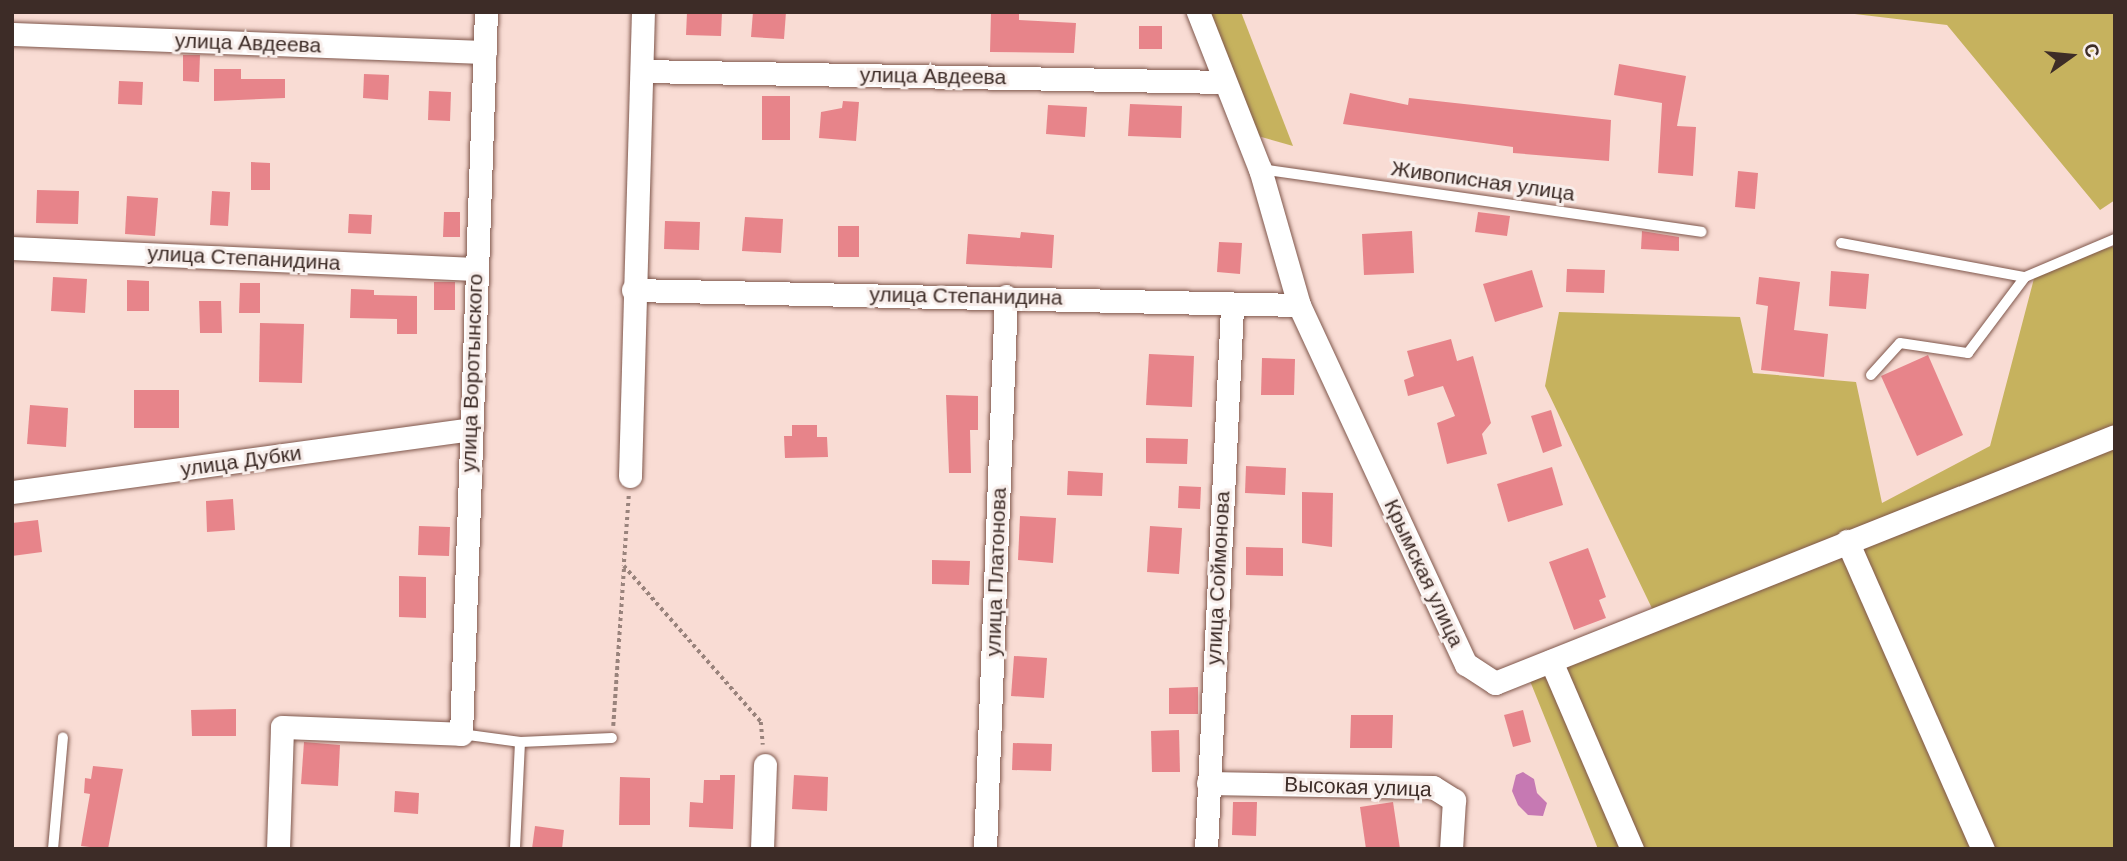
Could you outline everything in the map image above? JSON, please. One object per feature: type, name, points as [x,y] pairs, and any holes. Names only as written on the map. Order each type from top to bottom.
[{"type":"street","name":"улица Воротынского","points":[[461,734],[469,429],[486,12]]},
{"type":"street","points":[[630,477],[633,290],[643,12]]},
{"type":"street","name":"Крымская улица","points":[[1198,12],[1260,169],[1299,305],[1466,664],[1495,682],[1970,491],[2115,436]]},
{"type":"street","name":"улица Авдеева","points":[[12,34],[485,52]]},
{"type":"street","name":"улица Авдеева","points":[[642,71],[1224,82]]},
{"type":"street","name":"улица Степанидина","points":[[12,248],[475,269]]},
{"type":"street","name":"улица Степанидина","points":[[633,290],[1006,296],[1232,307],[1299,305]]},
{"type":"street","name":"улица Платонова","points":[[985,849],[1006,296]]},
{"type":"street","name":"улица Соймонова","points":[[1206,849],[1232,307]]},
{"type":"street","name":"улица Дубки","points":[[12,492],[469,429]]},
{"type":"street","points":[[1847,541],[1983,849]]},
{"type":"street","points":[[1551,661],[1632,849]]},
{"type":"street","points":[[278,849],[282,727],[461,734]]},
{"type":"street","points":[[762,849],[765,765]]},
{"type":"street","name":"Высокая улица","points":[[1208,783],[1433,787],[1454,800],[1451,849]]},
{"type":"lane","name":"Живописная улица","points":[[1260,169],[1702,232]]},
{"type":"lane","points":[[1871,374],[1900,342],[1968,353],[2025,278],[2115,239]]},
{"type":"lane","points":[[1842,243],[2025,278]]},
{"type":"lane","points":[[461,734],[520,742],[612,738]]},
{"type":"lane","points":[[53,849],[63,737]]},
{"type":"lane","points":[[515,849],[520,742]]},
{"type":"path","points":[[612,738],[630,477]]},
{"type":"path","points":[[624,566],[761,722],[765,765]]},
{"type":"shaded area","points":[[1207,12],[1241,12],[1293,146],[1258,136]]},
{"type":"shaded area","points":[[1838,12],[2115,12],[2115,200],[2100,210],[1947,25]]},
{"type":"shaded area","points":[[2115,246],[2115,849],[1598,849],[1530,681],[1660,625],[1545,386],[1559,312],[1740,317],[1753,373],[1856,382],[1882,503],[1990,446],[2037,267]]},
{"type":"shaded area","points":[[1523,772],[1534,779],[1537,793],[1547,803],[1543,816],[1528,815],[1518,805],[1512,791],[1516,775]]},
{"type":"building","points":[[687,12],[722,12],[721,36],[686,35]]},
{"type":"building","points":[[753,12],[786,12],[784,39],[751,37]]},
{"type":"building","points":[[991,12],[1019,12],[1019,20],[1076,23],[1074,53],[990,52]]},
{"type":"building","points":[[1139,26],[1162,26],[1162,49],[1139,49]]},
{"type":"building","points":[[183,55],[200,55],[199,82],[183,81]]},
{"type":"building","points":[[1619,64],[1686,76],[1677,126],[1696,127],[1693,176],[1658,173],[1662,103],[1614,95]]},
{"type":"building","points":[[214,69],[241,69],[241,79],[285,79],[285,98],[214,101]]},
{"type":"building","points":[[364,74],[389,75],[388,100],[363,98]]},
{"type":"building","points":[[119,81],[143,82],[142,105],[118,104]]},
{"type":"building","points":[[429,91],[451,92],[450,121],[428,120]]},
{"type":"building","points":[[1350,93],[1408,105],[1409,98],[1611,120],[1609,161],[1513,153],[1513,147],[1343,124]]},
{"type":"building","points":[[762,96],[790,96],[790,140],[762,140]]},
{"type":"building","points":[[843,101],[859,102],[856,141],[819,138],[821,112],[842,108]]},
{"type":"building","points":[[1130,104],[1182,106],[1181,138],[1128,136]]},
{"type":"building","points":[[1048,105],[1087,107],[1085,137],[1046,134]]},
{"type":"building","points":[[251,162],[270,163],[270,190],[251,190]]},
{"type":"building","points":[[1738,171],[1758,173],[1755,209],[1735,207]]},
{"type":"building","points":[[37,190],[79,191],[78,224],[36,223]]},
{"type":"building","points":[[212,191],[230,192],[228,226],[210,225]]},
{"type":"building","points":[[127,196],[158,198],[155,236],[125,234]]},
{"type":"building","points":[[444,212],[460,212],[460,237],[443,237]]},
{"type":"building","points":[[1478,212],[1510,216],[1507,236],[1475,232]]},
{"type":"building","points":[[349,214],[372,215],[371,234],[348,233]]},
{"type":"building","points":[[745,217],[783,219],[781,253],[742,251]]},
{"type":"building","points":[[665,221],[700,222],[699,250],[664,249]]},
{"type":"building","points":[[838,226],[859,226],[859,257],[838,257]]},
{"type":"building","points":[[1412,231],[1414,273],[1364,275],[1362,234]]},
{"type":"building","points":[[1642,231],[1679,237],[1679,251],[1641,249]]},
{"type":"building","points":[[1021,232],[1054,235],[1052,268],[966,264],[968,234],[1020,238]]},
{"type":"building","points":[[1219,242],[1242,243],[1240,274],[1217,272]]},
{"type":"building","points":[[1567,269],[1605,270],[1604,293],[1566,292]]},
{"type":"building","points":[[1532,270],[1543,307],[1495,322],[1483,284]]},
{"type":"building","points":[[1831,271],[1869,274],[1866,309],[1829,306]]},
{"type":"building","points":[[53,277],[87,279],[85,313],[51,311]]},
{"type":"building","points":[[1759,277],[1800,282],[1794,330],[1828,334],[1824,377],[1761,370],[1768,306],[1756,304]]},
{"type":"building","points":[[127,280],[149,281],[149,311],[127,311]]},
{"type":"building","points":[[434,282],[455,282],[455,310],[434,310]]},
{"type":"building","points":[[240,283],[260,283],[260,313],[239,313]]},
{"type":"building","points":[[351,289],[374,290],[374,295],[417,296],[417,334],[397,334],[397,319],[350,318]]},
{"type":"building","points":[[199,301],[221,301],[222,333],[200,333]]},
{"type":"building","points":[[260,323],[304,324],[302,383],[259,382]]},
{"type":"building","points":[[1451,339],[1457,361],[1473,356],[1491,423],[1482,434],[1487,454],[1447,464],[1437,423],[1455,416],[1443,386],[1408,396],[1404,380],[1414,376],[1407,351]]},
{"type":"building","points":[[1149,354],[1194,356],[1192,407],[1146,405]]},
{"type":"building","points":[[1928,355],[1963,435],[1917,456],[1881,376]]},
{"type":"building","points":[[1262,358],[1295,359],[1294,395],[1261,395]]},
{"type":"building","points":[[134,390],[179,390],[179,428],[134,428]]},
{"type":"building","points":[[946,395],[978,396],[978,430],[970,430],[971,473],[949,473]]},
{"type":"building","points":[[30,405],[68,408],[66,447],[27,444]]},
{"type":"building","points":[[1551,410],[1562,446],[1543,453],[1531,416]]},
{"type":"building","points":[[792,425],[817,425],[817,437],[827,437],[828,457],[785,458],[784,436],[792,436]]},
{"type":"building","points":[[1146,438],[1188,439],[1187,464],[1146,463]]},
{"type":"building","points":[[1246,466],[1286,468],[1285,495],[1245,493]]},
{"type":"building","points":[[1552,467],[1563,505],[1508,522],[1497,484]]},
{"type":"building","points":[[1068,471],[1103,473],[1102,496],[1067,495]]},
{"type":"building","points":[[1179,486],[1201,487],[1200,509],[1178,508]]},
{"type":"building","points":[[1302,492],[1333,493],[1332,547],[1302,543]]},
{"type":"building","points":[[233,499],[235,530],[207,532],[206,501]]},
{"type":"building","points":[[1020,516],[1056,518],[1053,563],[1018,560]]},
{"type":"building","points":[[38,520],[42,552],[12,556],[12,523]]},
{"type":"building","points":[[419,526],[450,527],[449,556],[418,555]]},
{"type":"building","points":[[1150,526],[1182,528],[1179,574],[1147,572]]},
{"type":"building","points":[[1246,547],[1283,548],[1283,576],[1246,575]]},
{"type":"building","points":[[1588,548],[1606,597],[1599,600],[1606,618],[1574,630],[1549,562]]},
{"type":"building","points":[[932,560],[970,561],[969,585],[932,584]]},
{"type":"building","points":[[399,576],[426,577],[426,618],[399,617]]},
{"type":"building","points":[[1014,656],[1047,658],[1044,698],[1011,696]]},
{"type":"building","points":[[1198,687],[1198,714],[1169,714],[1169,688]]},
{"type":"building","points":[[236,709],[236,736],[192,736],[191,710]]},
{"type":"building","points":[[1523,710],[1531,742],[1513,747],[1504,715]]},
{"type":"building","points":[[1351,715],[1393,715],[1392,748],[1350,748]]},
{"type":"building","points":[[1179,730],[1180,772],[1152,772],[1151,731]]},
{"type":"building","points":[[304,742],[340,745],[338,786],[301,784]]},
{"type":"building","points":[[1013,743],[1052,744],[1051,771],[1012,770]]},
{"type":"building","points":[[93,766],[123,769],[108,849],[81,846],[90,794],[84,793],[85,778],[91,779]]},
{"type":"building","points":[[720,775],[735,775],[733,829],[689,827],[690,802],[703,803],[704,780],[720,780]]},
{"type":"building","points":[[794,775],[828,777],[827,811],[792,809]]},
{"type":"building","points":[[620,777],[650,778],[650,825],[619,825]]},
{"type":"building","points":[[395,791],[419,793],[418,814],[394,812]]},
{"type":"building","points":[[1233,802],[1257,802],[1256,836],[1232,835]]},
{"type":"building","points":[[1393,802],[1400,849],[1366,849],[1360,807]]},
{"type":"building","points":[[535,826],[564,830],[562,849],[532,849]]}]
